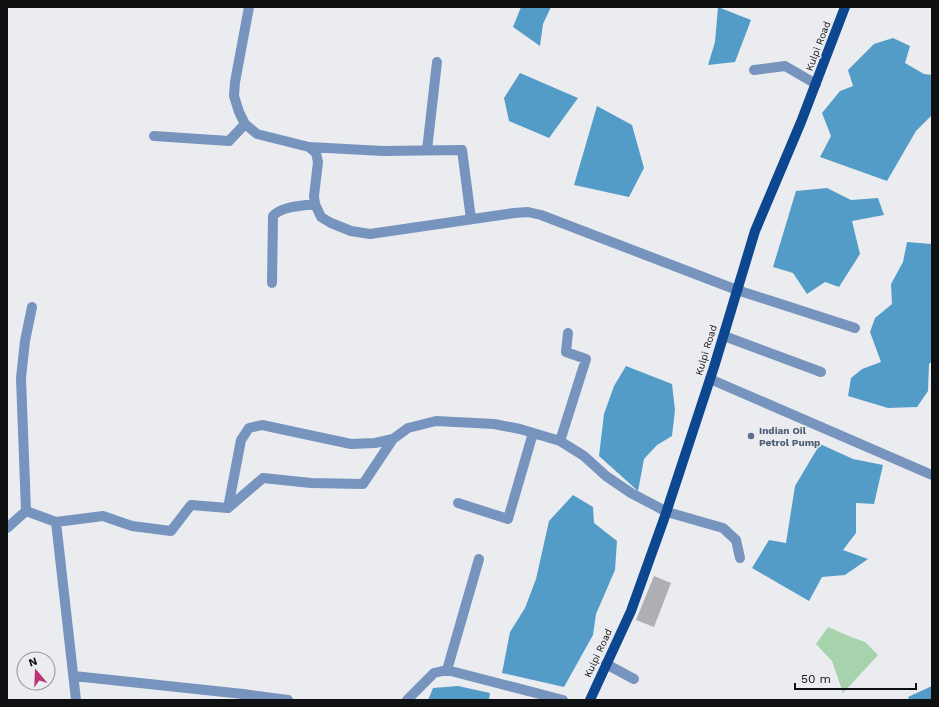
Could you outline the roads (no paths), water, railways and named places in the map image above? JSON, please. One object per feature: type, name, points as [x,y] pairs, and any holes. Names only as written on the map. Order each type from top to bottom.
[{"type":"main road","name":"Kulpi Road","points":[[590,700],[631,611],[667,512],[724,336],[755,231],[816,84],[845,7]]},
{"type":"street","points":[[249,7],[235,82],[234,96],[238,112],[246,124],[257,134],[309,147],[383,151],[462,150],[470,219]]},
{"type":"street","points":[[427,150],[437,62]]},
{"type":"street","points":[[754,70],[785,66],[816,84]]},
{"type":"street","points":[[154,136],[228,141],[246,124]]},
{"type":"street","points":[[309,147],[316,154],[318,162],[314,185],[315,204],[322,216],[332,223],[351,231],[370,234],[528,212],[541,215],[737,290],[855,328]]},
{"type":"street","points":[[272,283],[273,216],[276,212],[284,209],[315,204]]},
{"type":"street","points":[[26,511],[21,378],[25,341],[32,307]]},
{"type":"street","points":[[560,441],[586,358],[566,352],[568,333]]},
{"type":"street","points":[[724,336],[821,372]]},
{"type":"street","points":[[710,379],[932,476]]},
{"type":"street","points":[[26,511],[56,522],[103,516],[132,526],[171,531],[191,505],[228,508],[263,478],[311,483],[363,484],[393,439],[408,428],[436,421],[494,424],[560,441],[584,456],[606,476],[631,493],[667,512],[723,528],[736,540],[740,558]]},
{"type":"street","points":[[228,508],[240,440],[249,428],[262,425],[351,444],[393,439]]},
{"type":"street","points":[[458,503],[508,519],[533,433]]},
{"type":"street","points":[[7,528],[26,511]]},
{"type":"street","points":[[56,522],[76,700]]},
{"type":"street","points":[[447,670],[479,559]]},
{"type":"street","points":[[606,664],[634,679]]},
{"type":"street","points":[[407,700],[434,673],[447,670],[563,700]]},
{"type":"street","points":[[74,676],[288,700]]},
{"type":"water","points":[[521,7],[551,7],[543,24],[540,46],[513,27]]},
{"type":"water","points":[[718,7],[751,20],[735,62],[708,65],[715,42]]},
{"type":"water","points":[[893,38],[910,46],[905,63],[924,74],[932,75],[932,115],[916,131],[887,181],[820,157],[831,136],[822,113],[840,91],[853,86],[848,70],[874,44]]},
{"type":"water","points":[[520,73],[578,98],[549,138],[509,121],[504,98]]},
{"type":"water","points":[[597,106],[632,125],[644,168],[629,197],[574,185]]},
{"type":"water","points":[[827,188],[851,200],[878,198],[884,215],[852,221],[860,254],[839,287],[825,282],[807,294],[793,273],[773,267],[796,191]]},
{"type":"water","points":[[907,242],[932,244],[932,361],[929,364],[928,391],[917,407],[888,408],[848,396],[851,378],[862,369],[881,362],[870,332],[875,318],[892,304],[891,284],[903,262]]},
{"type":"water","points":[[626,366],[672,384],[675,410],[672,436],[657,445],[644,459],[638,491],[599,456],[604,414],[614,386]]},
{"type":"water","points":[[820,444],[853,459],[883,465],[874,504],[856,503],[856,533],[843,550],[868,559],[845,575],[822,577],[809,601],[752,568],[769,540],[786,543],[795,486]]},
{"type":"water","points":[[573,495],[593,507],[594,523],[617,541],[615,570],[596,614],[593,635],[564,687],[502,673],[510,632],[525,608],[536,579],[549,521]]},
{"type":"water","points":[[458,686],[490,693],[489,700],[428,700],[433,688]]},
{"type":"water","points":[[932,686],[932,700],[909,700],[908,697]]},
{"type":"place","name":"Indian Oil Petrol Pump","points":[[751,436]]}]
